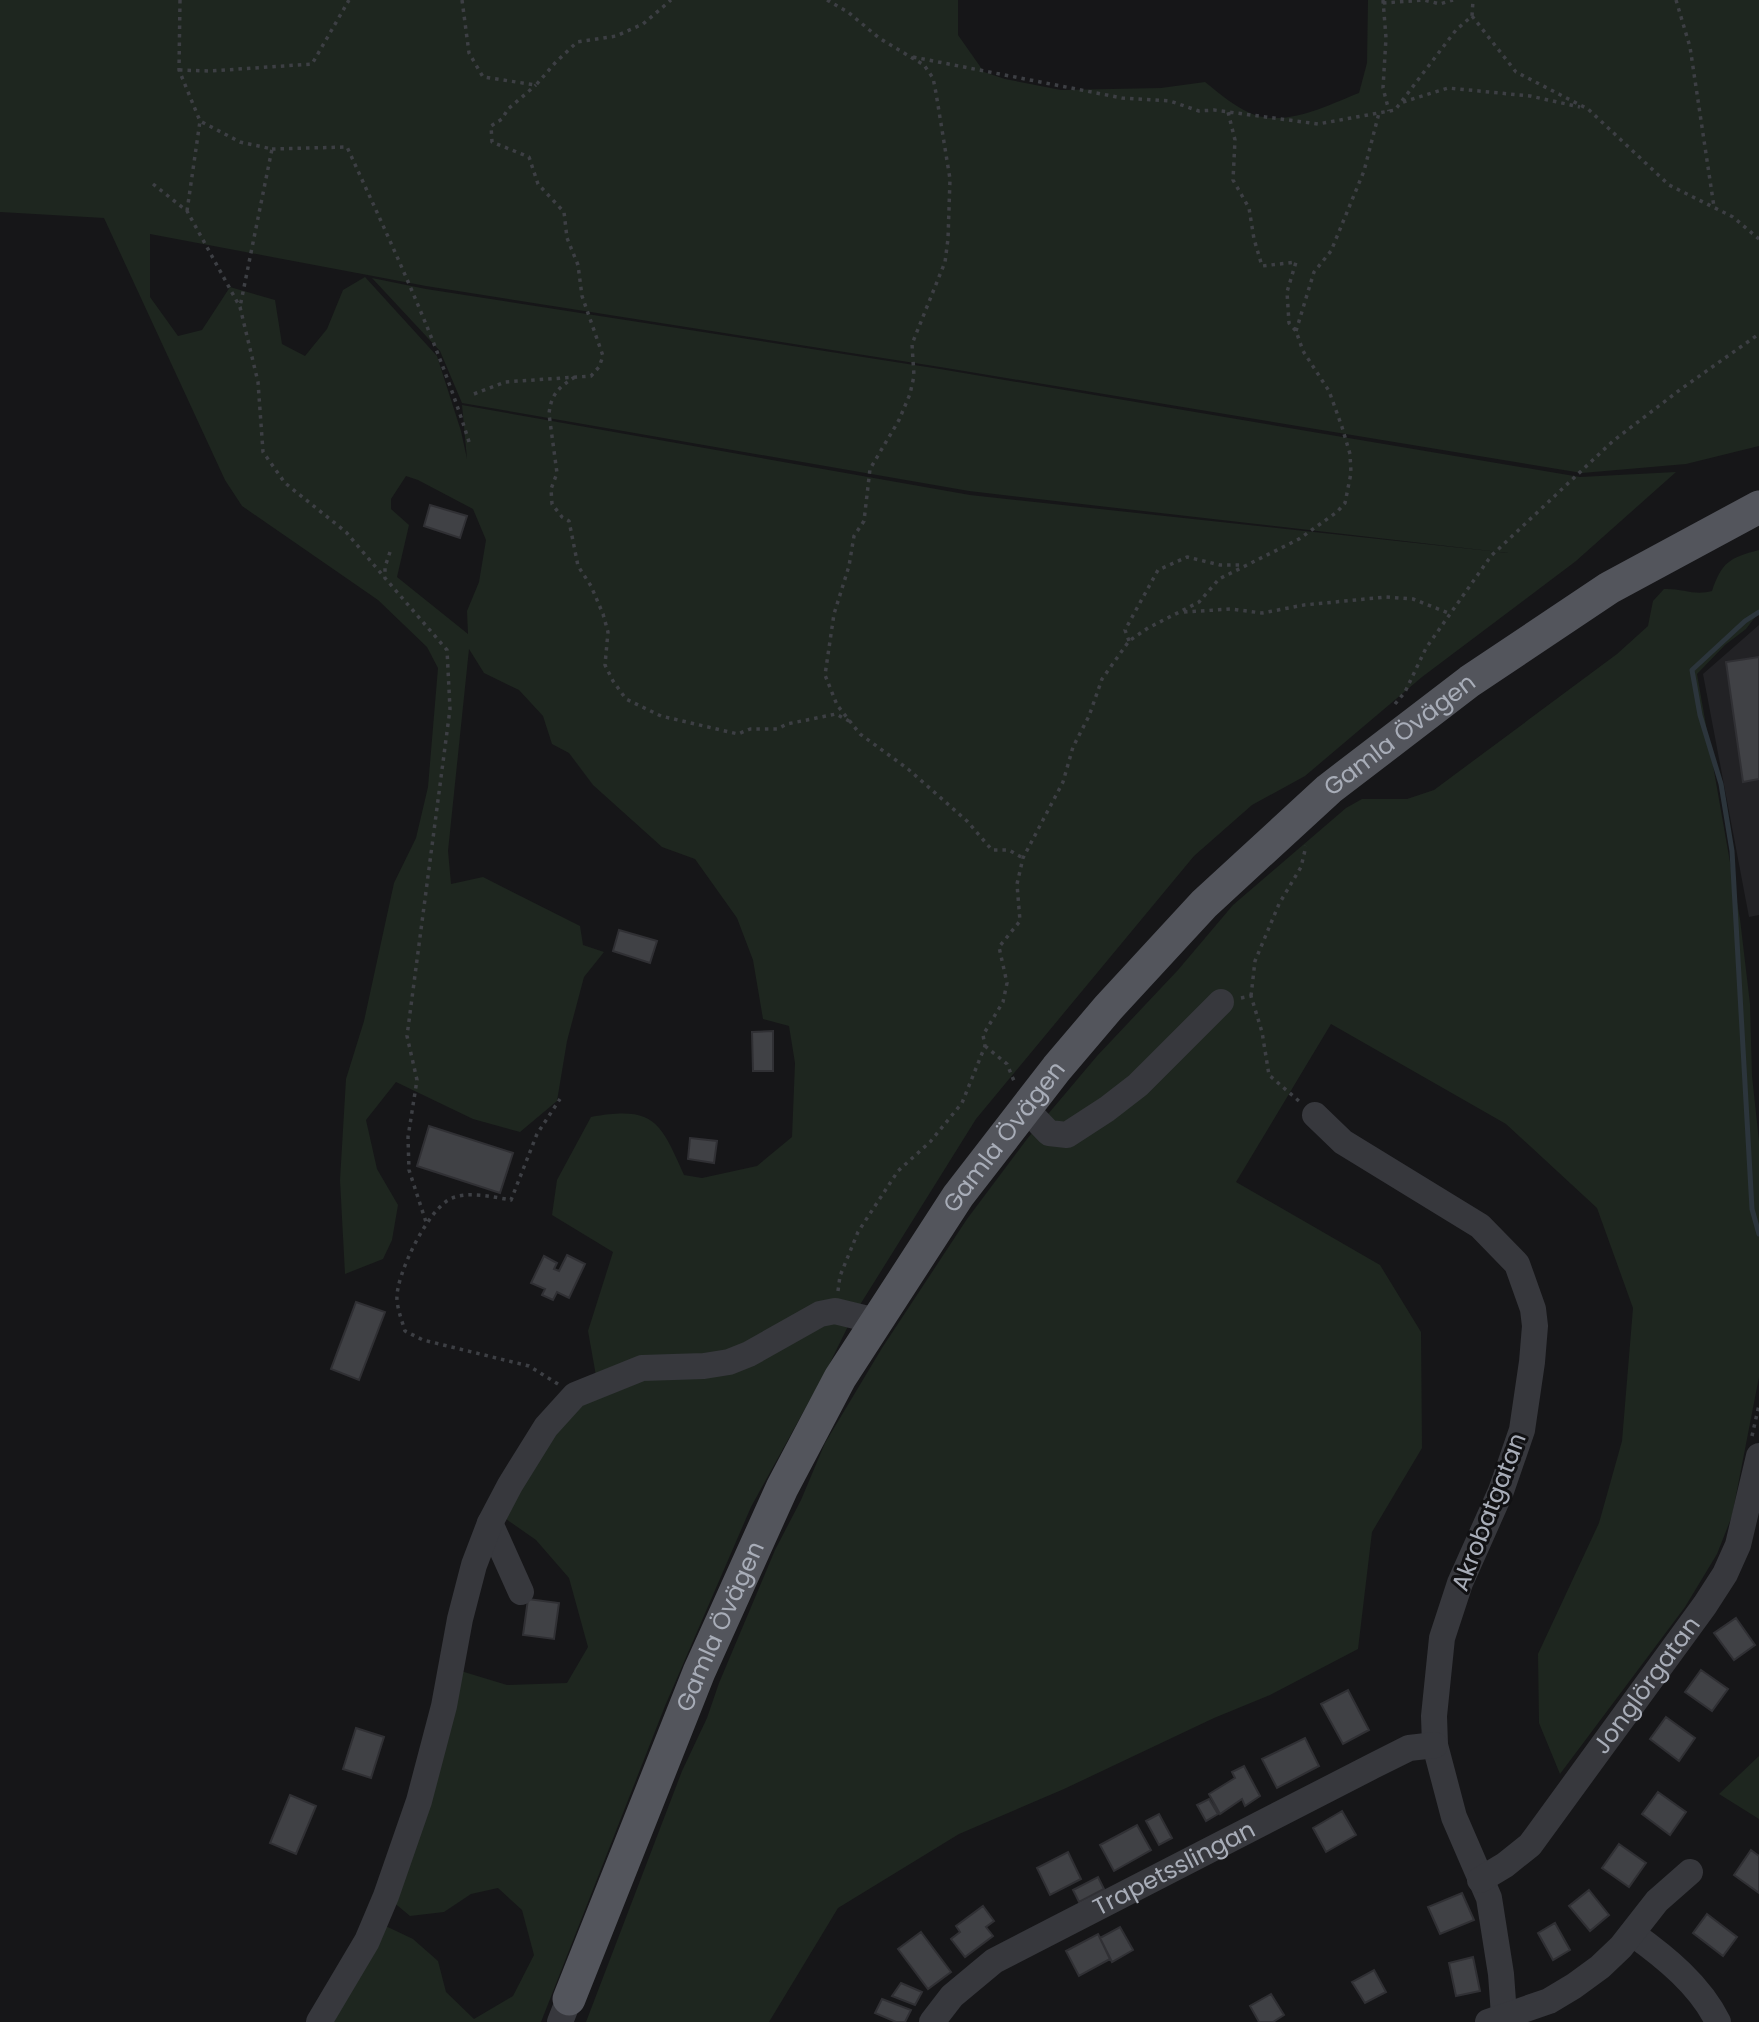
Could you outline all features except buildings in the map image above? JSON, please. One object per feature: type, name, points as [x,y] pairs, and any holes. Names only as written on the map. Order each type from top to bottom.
[{"type":"main road","name":"Gamla Övägen","points":[[565,2010],[699,1672],[782,1488],[840,1378],[876,1321],[958,1196],[1026,1109],[1108,1008],[1204,904],[1329,789],[1470,681],[1609,588],[1759,507]]},
{"type":"street","points":[[1026,1109],[1049,1133],[1067,1135],[1138,1085],[1221,1002]]},
{"type":"street","name":"Akrobatgatan","points":[[1315,1115],[1343,1142],[1480,1226],[1517,1264],[1533,1308],[1535,1326],[1532,1362],[1522,1430],[1501,1491],[1461,1583],[1441,1638],[1434,1716],[1435,1745],[1454,1817],[1489,1898],[1501,1974],[1498,2020]]},
{"type":"street","points":[[319,2022],[367,1941],[386,1896],[419,1801],[444,1706],[460,1619],[474,1565],[490,1523],[546,1427],[575,1395],[642,1368],[704,1366],[729,1362],[749,1354],[820,1314],[835,1311],[876,1321]]},
{"type":"street","name":"Jonglörgatan","points":[[1480,1880],[1530,1845],[1725,1574],[1738,1545],[1759,1456]]},
{"type":"street","points":[[490,1523],[522,1592]]},
{"type":"street","name":"Trapetsslingan","points":[[932,2022],[953,1996],[994,1961],[1409,1748],[1435,1745]]},
{"type":"street","points":[[1498,2020],[1549,2001],[1600,1967],[1633,1934],[1657,1900],[1690,1872]]},
{"type":"street","points":[[1633,1934],[1664,1956],[1683,1975],[1714,2013],[1718,2022]]},
{"type":"path","points":[[180,0],[179,70],[200,121],[187,211]]},
{"type":"path","points":[[179,70],[210,71],[312,64],[349,0]]},
{"type":"path","points":[[462,0],[470,53],[483,77],[536,85]]},
{"type":"path","points":[[474,394],[505,382],[591,376],[599,367],[603,356],[582,296],[578,265],[567,238],[564,212],[538,184],[529,157],[492,142],[491,125],[502,119],[577,42],[616,37],[643,23],[671,0]]},
{"type":"path","points":[[827,0],[848,12],[879,38],[925,65],[933,78],[950,178],[945,262],[912,344],[914,376],[909,394],[899,420],[870,469],[864,521],[853,536],[849,566],[834,614],[825,675],[837,705],[860,734],[894,757],[967,821],[992,850],[1010,850],[1023,858]]},
{"type":"path","points":[[1389,111],[1383,88],[1386,38],[1383,1],[1424,0],[1440,4],[1453,0]]},
{"type":"path","points":[[1473,0],[1472,16],[1516,72],[1588,109],[1669,185],[1733,217],[1759,239]]},
{"type":"path","points":[[1676,0],[1690,47],[1714,207]]},
{"type":"path","points":[[907,56],[1122,98],[1170,102],[1199,111],[1228,112],[1318,124],[1395,110],[1456,30],[1472,16]]},
{"type":"path","points":[[1401,103],[1448,88],[1530,96],[1588,109]]},
{"type":"path","points":[[835,1311],[840,1276],[858,1232],[898,1171],[930,1142],[962,1104],[985,1046],[983,1035],[1003,1002],[1007,983],[999,947],[1020,921],[1017,884],[1023,858],[1063,782],[1073,747],[1102,679],[1129,641],[1199,602],[1219,579],[1299,539],[1337,512],[1345,503],[1351,473],[1345,436],[1329,391],[1303,351],[1296,331],[1289,323],[1287,292],[1296,262],[1262,265],[1249,208],[1233,180],[1235,140],[1228,112]]},
{"type":"path","points":[[1296,331],[1314,272],[1331,251],[1364,171],[1379,113]]},
{"type":"path","points":[[200,121],[240,142],[272,149],[347,147],[409,280],[454,395],[470,445]]},
{"type":"path","points":[[240,307],[272,149]]},
{"type":"path","points":[[153,184],[187,211],[240,307],[258,382],[263,452],[285,483],[346,532],[447,650],[450,709],[407,1036],[417,1080],[408,1137],[409,1170],[426,1222]]},
{"type":"path","points":[[1392,708],[1405,692],[1426,648],[1490,556],[1613,441],[1759,334]]},
{"type":"path","points":[[575,377],[559,386],[550,404],[557,473],[551,489],[552,504],[562,517],[569,521],[572,528],[578,566],[591,586],[608,632],[605,665],[626,699],[661,716],[738,734],[750,729],[778,729],[787,724],[836,714],[851,722]]},
{"type":"path","points":[[385,578],[385,566],[390,552]]},
{"type":"path","points":[[1129,641],[1125,630],[1158,570],[1187,557],[1220,565],[1247,565]]},
{"type":"path","points":[[1178,612],[1231,609],[1262,612],[1386,597],[1413,599],[1451,614]]},
{"type":"path","points":[[1307,840],[1301,867],[1279,904],[1255,961],[1251,996],[1262,1032],[1269,1074],[1315,1115]]},
{"type":"path","points":[[1221,1002],[1251,996]]},
{"type":"path","points":[[985,1046],[1007,1064],[1026,1109]]},
{"type":"path","points":[[560,1099],[537,1134],[511,1200],[481,1195],[451,1198],[426,1222],[407,1259],[396,1297],[405,1331],[423,1340],[528,1366],[575,1395]]},
{"type":"shaded area","points":[[0,0],[958,0],[958,35],[984,72],[1061,90],[1161,88],[1205,82],[1248,112],[1268,118],[1281,118],[1308,113],[1359,93],[1367,63],[1368,0],[1759,0],[1759,446],[1686,464],[1582,473],[940,367],[426,286],[150,234],[150,297],[178,336],[202,330],[230,287],[275,300],[282,344],[305,356],[327,329],[343,290],[365,277],[437,356],[467,459],[462,405],[970,495],[1508,553],[969,491],[462,403],[440,351],[372,278],[426,289],[940,369],[1580,477],[1676,472],[1576,561],[1422,677],[1305,776],[1252,805],[1194,856],[976,1119],[853,1316],[751,1507],[665,1706],[541,2022],[319,2022],[375,1921],[413,1939],[438,1961],[446,1992],[474,2019],[513,1996],[534,1955],[522,1910],[498,1888],[471,1894],[444,1912],[410,1916],[386,1896],[451,1668],[507,1685],[567,1683],[588,1647],[569,1578],[536,1540],[496,1512],[510,1484],[598,1387],[588,1331],[613,1252],[552,1215],[557,1180],[591,1117],[612,1114],[642,1116],[652,1122],[661,1130],[684,1175],[702,1178],[757,1166],[792,1137],[795,1063],[789,1026],[763,1019],[753,960],[737,918],[695,859],[662,847],[593,785],[569,753],[552,744],[543,716],[519,690],[484,673],[469,649],[448,851],[451,884],[483,877],[580,926],[583,945],[604,952],[584,977],[567,1041],[557,1101],[520,1132],[473,1119],[396,1082],[366,1120],[377,1169],[398,1205],[392,1240],[383,1259],[345,1274],[340,1180],[346,1079],[364,1021],[394,883],[416,838],[428,787],[438,668],[427,647],[378,600],[242,506],[225,480],[104,218],[0,212]],"holes":[[[406,476],[473,509],[486,540],[479,582],[467,611],[468,634],[397,577],[409,525],[391,509],[391,499]]]},
{"type":"shaded area","points":[[1759,550],[1759,612],[1746,629],[1725,645],[1697,674],[1740,919],[1750,1004],[1752,1076],[1759,1141],[1759,1377],[1732,1516],[1717,1554],[1685,1607],[1560,1774],[1539,1723],[1538,1654],[1599,1523],[1622,1441],[1633,1308],[1597,1208],[1506,1124],[1331,1024],[1236,1182],[1380,1265],[1421,1332],[1422,1448],[1372,1532],[1358,1649],[1270,1695],[959,1834],[838,1908],[769,2022],[586,2022],[682,1771],[707,1718],[775,1550],[801,1500],[825,1443],[882,1348],[967,1219],[1027,1139],[1097,1056],[1178,970],[1233,905],[1346,808],[1362,799],[1407,799],[1434,790],[1617,654],[1648,626],[1653,601],[1664,589],[1699,593],[1712,591],[1723,567],[1740,556]]},
{"type":"shaded area","points":[[1759,625],[1759,915],[1749,917],[1703,674]]},
{"type":"shaded area","points":[[1759,1756],[1759,1819],[1719,1794]]},
{"type":"waterway","points":[[1759,612],[1745,621],[1692,670],[1700,715],[1721,784],[1732,851],[1752,1209],[1759,1234]]}]
